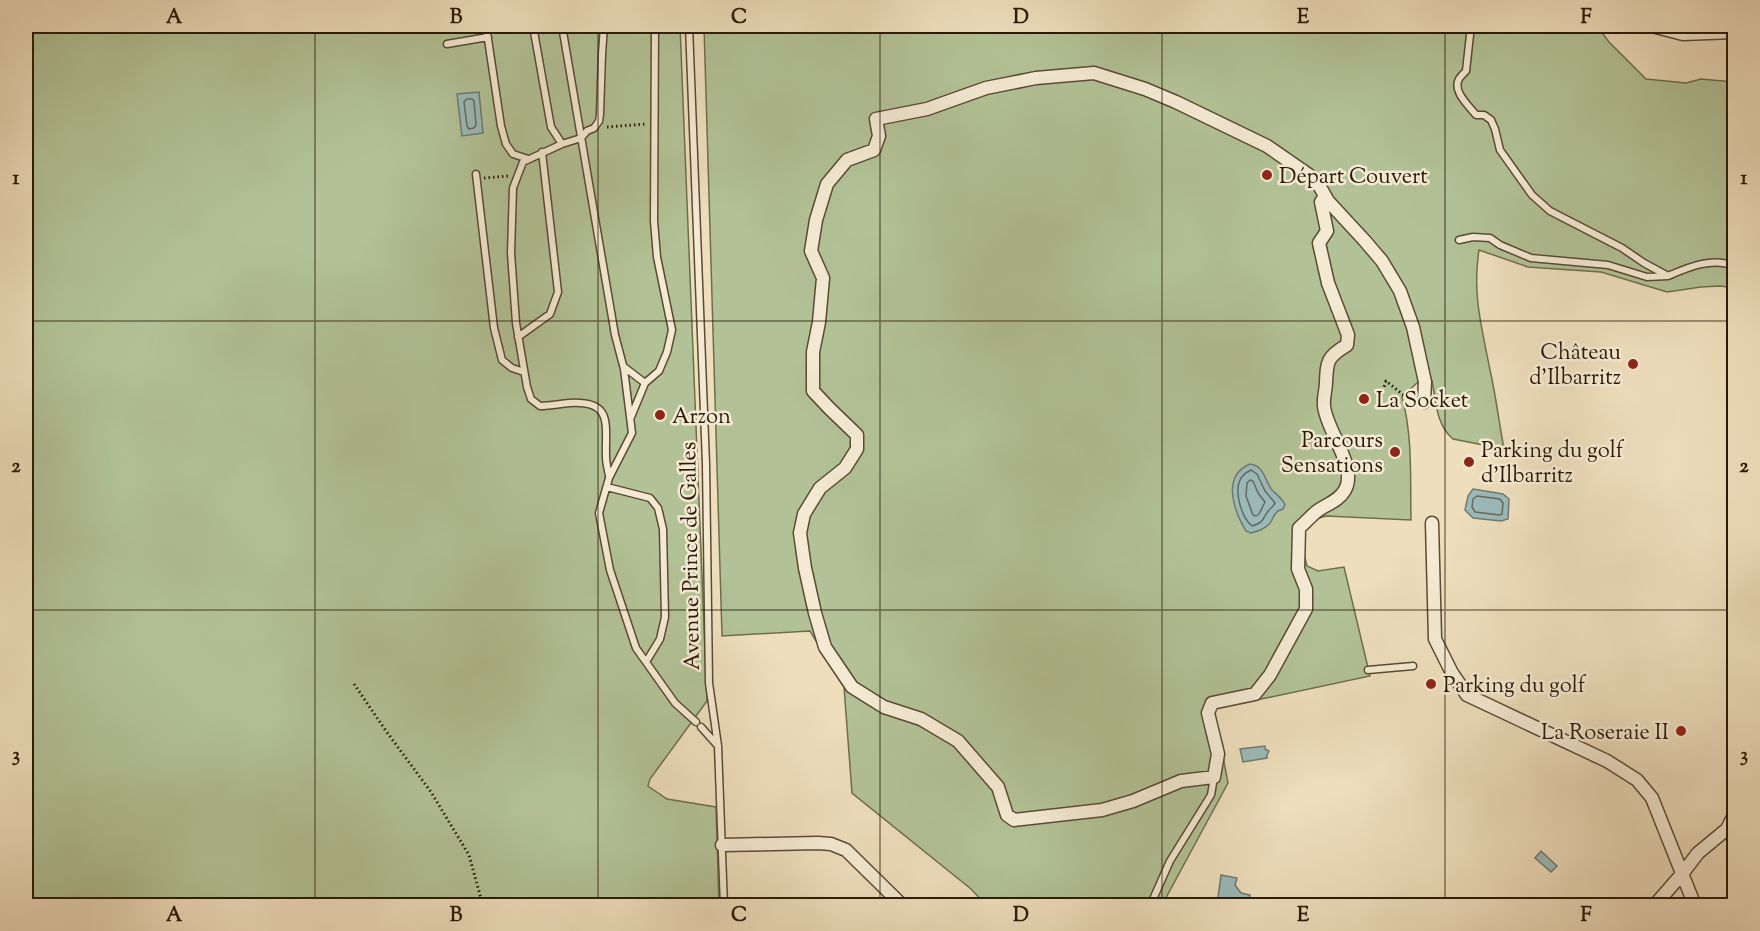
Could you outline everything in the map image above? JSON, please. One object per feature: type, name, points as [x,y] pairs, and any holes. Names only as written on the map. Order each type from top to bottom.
[{"type":"street","points":[[1652,26],[1683,34],[1734,32]]},
{"type":"street","points":[[1325,196],[1321,202],[1327,231],[1319,243],[1328,283],[1348,335],[1347,345],[1335,352],[1326,365],[1324,406],[1334,439],[1342,452],[1347,475],[1346,488],[1337,500],[1317,511],[1299,528],[1298,569],[1306,589],[1306,609],[1270,675],[1255,694],[1212,704],[1208,713],[1218,754],[1214,777],[1181,781],[1133,801],[1102,810],[1014,820],[1007,815],[998,787],[958,741],[921,719],[884,707],[852,687],[825,647],[813,602],[800,533],[804,514],[820,488],[845,468],[856,449],[857,435],[813,391],[813,352],[819,322],[823,278],[811,251],[816,220],[827,184],[847,160],[874,150],[879,136],[876,120],[927,108],[986,88],[1036,78],[1094,73],[1155,93],[1267,146],[1316,180],[1328,201],[1376,254],[1400,291],[1413,327],[1425,382],[1424,402]]},
{"type":"street","points":[[1432,523],[1435,639],[1452,673],[1467,695],[1607,761],[1637,780],[1652,798],[1695,906]]},
{"type":"street","points":[[1654,906],[1698,853],[1727,829],[1734,815]]},
{"type":"street","points":[[722,845],[831,844],[846,850],[903,906]]},
{"type":"lane","points":[[486,26],[501,126],[506,144],[513,154],[528,159]]},
{"type":"lane","points":[[533,26],[551,127],[562,144]]},
{"type":"lane","points":[[562,26],[615,335],[623,366],[632,433],[609,478],[599,513],[610,570],[636,648],[675,703],[718,746]]},
{"type":"lane","points":[[604,26],[598,121],[594,128],[587,131],[581,138],[542,152],[523,162],[513,188],[511,253],[518,337],[531,399],[540,406],[586,404],[597,407],[602,412],[605,420],[609,478]]},
{"type":"lane","points":[[630,418],[645,383],[658,371],[667,352],[672,330],[656,248],[654,221],[655,26]]},
{"type":"lane","name":"Avenue Prince de Galles","points":[[689,26],[706,464],[710,682],[718,746],[724,906]]},
{"type":"lane","points":[[1471,26],[1466,71],[1459,78],[1457,86],[1464,101],[1476,115],[1484,115],[1491,120],[1500,150],[1532,195],[1550,211],[1622,248],[1668,276]]},
{"type":"lane","points":[[447,44],[488,37]]},
{"type":"lane","points":[[518,337],[550,314],[558,292],[542,152]]},
{"type":"lane","points":[[476,176],[494,328],[502,360],[512,368],[525,372]]},
{"type":"lane","points":[[1459,240],[1473,237],[1490,238],[1500,245],[1531,258],[1608,265],[1647,277],[1668,276],[1694,265],[1724,262],[1734,266]]},
{"type":"lane","points":[[623,366],[645,383]]},
{"type":"lane","points":[[607,487],[650,498],[658,508],[663,529],[665,617],[660,639],[646,662]]},
{"type":"lane","points":[[1368,670],[1413,666]]},
{"type":"lane","points":[[1150,906],[1170,861],[1211,795],[1214,777]]},
{"type":"path","points":[[594,128],[654,123]]},
{"type":"path","points":[[476,176],[518,175]]},
{"type":"path","points":[[1377,408],[1386,381],[1406,398]]},
{"type":"path","points":[[354,684],[431,792],[468,855],[483,906]]},
{"type":"green space","points":[[26,26],[680,26],[707,701],[650,779],[648,786],[667,799],[716,807],[719,905],[26,905]]},
{"type":"green space","points":[[704,26],[1597,26],[1609,42],[1646,79],[1686,83],[1701,79],[1734,82],[1734,288],[1701,287],[1667,292],[1601,272],[1528,267],[1479,250],[1477,296],[1504,449],[1453,439],[1440,420],[1432,381],[1418,382],[1402,397],[1409,443],[1411,520],[1326,516],[1310,521],[1302,535],[1307,566],[1318,571],[1344,567],[1370,676],[1214,709],[1228,783],[1162,905],[986,905],[971,889],[852,793],[844,687],[810,631],[722,636]]},
{"type":"water","points":[[479,92],[483,133],[462,136],[457,94]]},
{"type":"water","points":[[1250,464],[1261,470],[1269,486],[1285,505],[1283,509],[1276,512],[1268,525],[1251,533],[1246,531],[1237,514],[1233,494],[1235,477]]},
{"type":"water","points":[[1473,489],[1503,494],[1509,499],[1508,519],[1501,521],[1473,518],[1465,510],[1468,496]]},
{"type":"water","points":[[1265,746],[1265,749],[1269,751],[1267,758],[1243,762],[1240,749]]},
{"type":"water","points":[[1541,851],[1557,866],[1551,872],[1535,858]]},
{"type":"water","points":[[1221,875],[1237,878],[1235,885],[1241,893],[1250,895],[1249,905],[1217,905]]},
{"type":"place","name":"Départ Couvert","points":[[1267,175]]},
{"type":"place","name":"Château d'Ilbarritz","points":[[1633,364]]},
{"type":"place","name":"La Socket","points":[[1364,399]]},
{"type":"place","name":"Arzon","points":[[660,415]]},
{"type":"place","name":"Parcours Sensations","points":[[1395,452]]},
{"type":"place","name":"Parking du golf d'Ilbarritz","points":[[1469,462]]},
{"type":"place","name":"Parking du golf","points":[[1431,684]]},
{"type":"place","name":"La Roseraie II","points":[[1681,731]]}]
